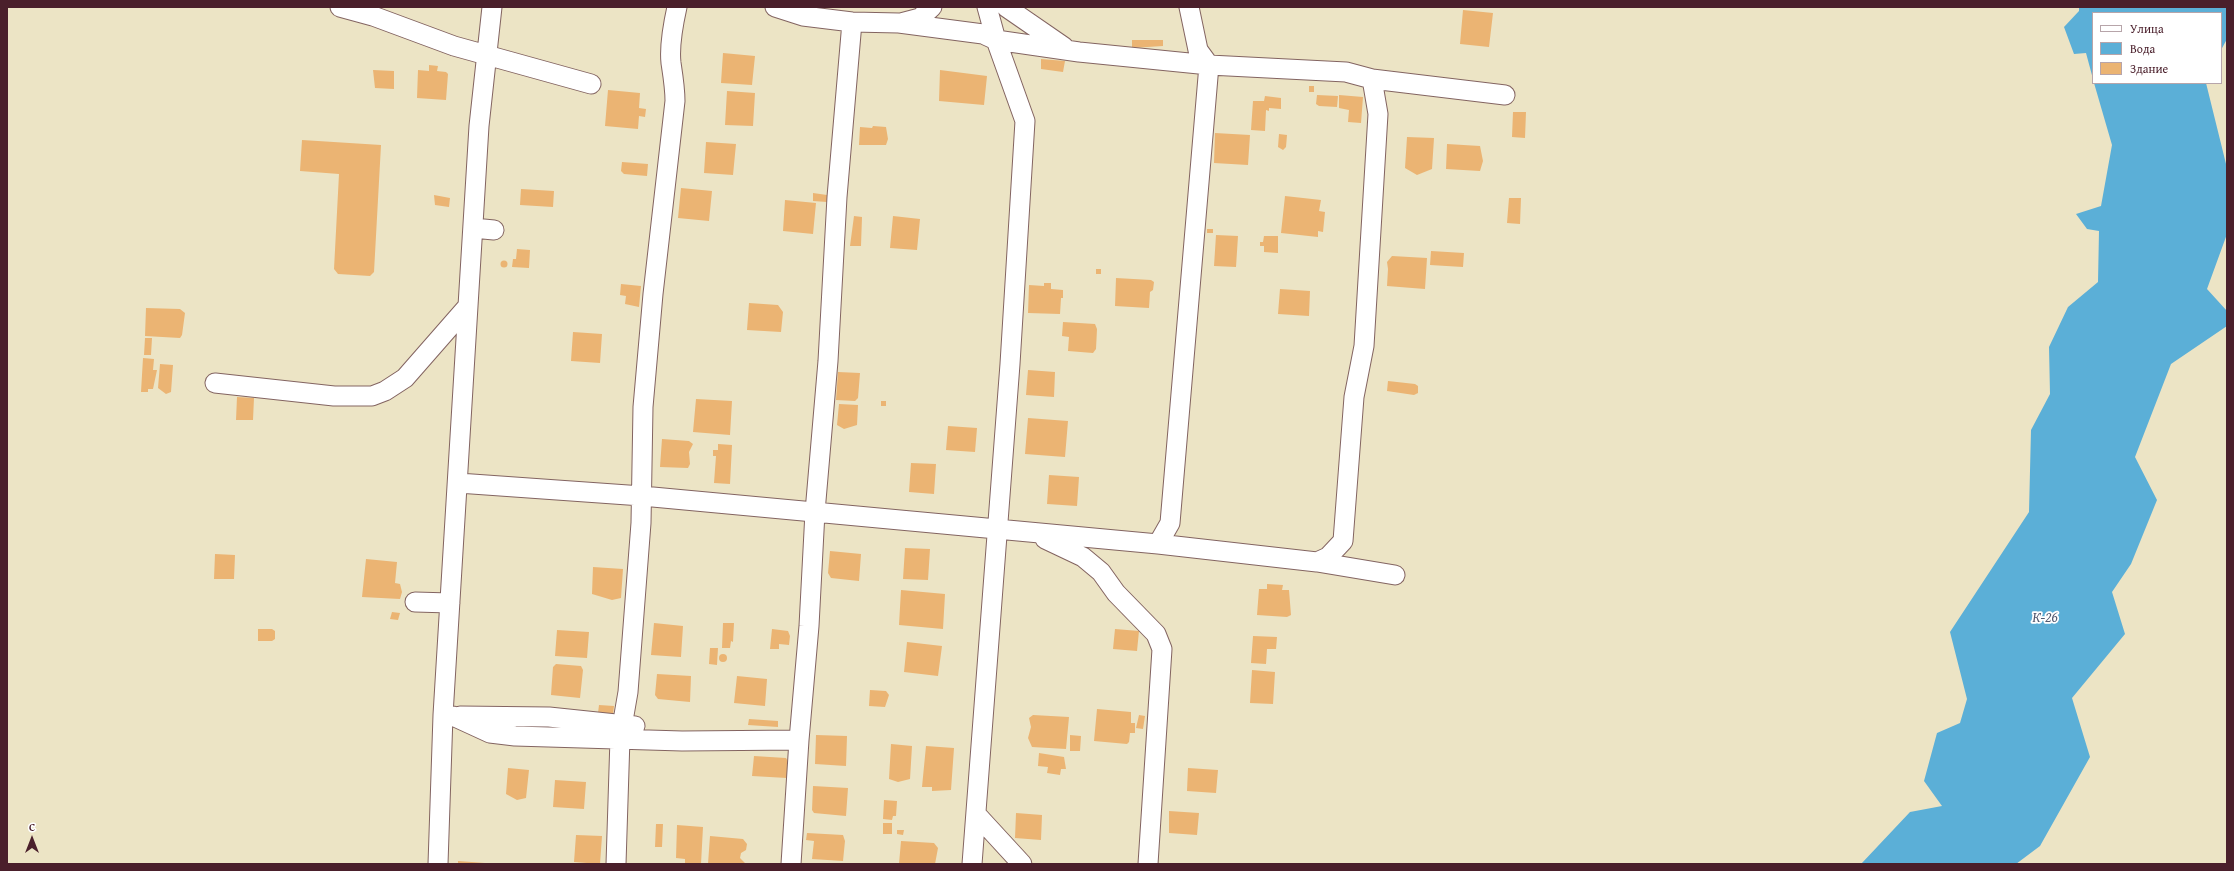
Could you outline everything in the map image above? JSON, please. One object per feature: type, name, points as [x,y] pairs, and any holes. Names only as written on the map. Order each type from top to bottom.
[{"type":"street","points":[[340,7],[373,16],[454,46],[591,84]]},
{"type":"street","points":[[438,864],[448,715],[450,603],[468,306],[485,55],[492,7]]},
{"type":"street","points":[[616,864],[622,731],[628,692],[642,496],[643,407],[653,294],[675,101],[675,79],[671,63],[671,52],[672,27],[677,7]]},
{"type":"street","points":[[775,7],[803,16],[852,22],[899,24],[983,34],[996,40],[1069,50],[1209,65],[1346,72],[1372,79],[1505,95]]},
{"type":"street","points":[[899,24],[920,18],[932,7]]},
{"type":"street","points":[[972,864],[1025,121],[996,40],[987,7]]},
{"type":"street","points":[[1006,7],[1069,50]]},
{"type":"street","points":[[1158,544],[1170,523],[1209,65],[1198,50],[1189,7]]},
{"type":"street","points":[[791,864],[799,740],[809,626],[815,512],[828,361],[837,197],[852,22]]},
{"type":"street","points":[[1317,562],[1328,557],[1343,541],[1354,397],[1364,346],[1378,114],[1372,79]]},
{"type":"street","points":[[473,228],[494,230]]},
{"type":"street","points":[[215,383],[334,396],[372,396],[385,391],[405,378],[468,306]]},
{"type":"street","points":[[458,483],[642,496],[1158,544],[1317,562],[1395,575]]},
{"type":"street","points":[[1033,533],[1083,557],[1101,572],[1116,593],[1156,634],[1162,649],[1148,864]]},
{"type":"street","points":[[415,602],[450,603]]},
{"type":"street","points":[[448,715],[490,733],[622,731],[709,741],[799,740]]},
{"type":"street","points":[[976,814],[1022,864]]},
{"type":"water","points":[[2079,7],[2227,7],[2227,39],[2222,48],[2222,12],[2092,12],[2092,75],[2086,53],[2074,54],[2064,27],[2079,11]]},
{"type":"water","name":"К-26","points":[[2094,84],[2206,84],[2227,168],[2227,234],[2207,289],[2227,311],[2227,326],[2171,364],[2135,457],[2157,500],[2131,564],[2112,592],[2125,634],[2072,698],[2090,757],[2040,846],[2016,864],[1861,864],[1910,812],[1942,806],[1924,781],[1937,733],[1960,723],[1967,699],[1950,632],[2029,512],[2031,430],[2050,394],[2049,347],[2068,307],[2098,282],[2099,231],[2087,229],[2076,214],[2101,206],[2112,145]]},
{"type":"building","points":[[1463,10],[1493,13],[1489,47],[1460,44]]},
{"type":"building","points":[[1132,40],[1163,40],[1163,46],[1132,48]]},
{"type":"building","points":[[723,53],[755,56],[752,85],[721,83]]},
{"type":"building","points":[[1041,59],[1065,61],[1063,72],[1041,69]]},
{"type":"building","points":[[429,65],[438,66],[437,71],[446,72],[448,74],[446,100],[417,98],[418,70],[429,71]]},
{"type":"building","points":[[373,70],[394,71],[394,89],[375,88]]},
{"type":"building","points":[[940,70],[987,76],[984,105],[939,101]]},
{"type":"building","points":[[1309,86],[1314,86],[1314,92],[1309,92]]},
{"type":"building","points":[[608,90],[640,93],[639,108],[646,109],[645,117],[639,116],[638,129],[605,126]]},
{"type":"building","points":[[727,91],[755,93],[753,126],[725,125]]},
{"type":"building","points":[[1317,95],[1338,96],[1337,107],[1319,106],[1316,104]]},
{"type":"building","points":[[1339,95],[1363,97],[1361,123],[1348,122],[1349,110],[1339,108]]},
{"type":"building","points":[[1265,96],[1281,98],[1281,109],[1269,108],[1269,111],[1266,110],[1265,131],[1251,130],[1253,101],[1264,101]]},
{"type":"building","points":[[1513,112],[1526,112],[1525,138],[1512,137]]},
{"type":"building","points":[[873,126],[886,127],[888,139],[886,145],[859,145],[860,127],[872,128]]},
{"type":"building","points":[[1215,133],[1250,135],[1248,165],[1214,163]]},
{"type":"building","points":[[1279,134],[1287,135],[1286,147],[1283,150],[1278,147]]},
{"type":"building","points":[[1407,137],[1434,138],[1432,169],[1417,175],[1405,168]]},
{"type":"building","points":[[302,140],[381,145],[374,272],[370,276],[338,274],[334,269],[339,174],[300,171]]},
{"type":"building","points":[[706,142],[736,144],[733,175],[704,173]]},
{"type":"building","points":[[1447,144],[1480,146],[1483,161],[1480,171],[1446,169]]},
{"type":"building","points":[[622,162],[648,164],[647,176],[624,174],[621,171]]},
{"type":"building","points":[[681,188],[712,191],[709,221],[678,218]]},
{"type":"building","points":[[521,189],[554,191],[553,207],[520,205]]},
{"type":"building","points":[[813,193],[827,195],[827,202],[813,201]]},
{"type":"building","points":[[434,195],[450,198],[449,207],[435,205]]},
{"type":"building","points":[[1285,196],[1321,200],[1319,211],[1325,212],[1323,232],[1318,231],[1318,237],[1281,233]]},
{"type":"building","points":[[1509,198],[1521,198],[1520,224],[1507,223]]},
{"type":"building","points":[[785,200],[816,203],[813,234],[783,231]]},
{"type":"building","points":[[854,216],[862,217],[861,246],[850,246]]},
{"type":"building","points":[[893,216],[920,219],[917,250],[890,248]]},
{"type":"building","points":[[1207,229],[1213,229],[1213,233],[1207,233]]},
{"type":"building","points":[[1216,235],[1238,236],[1236,267],[1214,266]]},
{"type":"building","points":[[1264,236],[1278,236],[1278,253],[1264,252],[1264,246],[1260,246],[1260,242],[1263,242]]},
{"type":"building","points":[[517,249],[530,250],[529,268],[512,267],[513,259],[516,259]]},
{"type":"building","points":[[1431,251],[1464,253],[1463,267],[1430,265]]},
{"type":"building","points":[[1392,256],[1427,258],[1425,289],[1387,286],[1387,262]]},
{"type":"building","points":[[504,261],[507,264],[504,267],[501,264]]},
{"type":"building","points":[[1096,269],[1101,269],[1101,274],[1096,274]]},
{"type":"building","points":[[1116,278],[1151,280],[1154,282],[1153,290],[1150,292],[1149,308],[1115,306]]},
{"type":"building","points":[[1044,283],[1051,283],[1051,289],[1063,290],[1060,314],[1028,313],[1029,285],[1044,286]]},
{"type":"building","points":[[621,284],[641,286],[639,307],[625,304],[626,296],[620,295]]},
{"type":"building","points":[[1280,289],[1310,291],[1309,316],[1278,314]]},
{"type":"building","points":[[749,303],[778,305],[783,312],[781,332],[747,330]]},
{"type":"building","points":[[146,308],[180,309],[185,313],[182,335],[180,338],[145,336]]},
{"type":"building","points":[[1063,322],[1095,324],[1097,329],[1096,349],[1093,353],[1068,351],[1069,337],[1062,336]]},
{"type":"building","points":[[573,332],[602,334],[600,363],[571,361]]},
{"type":"building","points":[[145,338],[152,338],[151,355],[144,355]]},
{"type":"building","points":[[143,358],[154,359],[153,370],[157,370],[153,389],[148,389],[148,392],[141,392]]},
{"type":"building","points":[[160,364],[173,365],[171,392],[166,394],[158,388]]},
{"type":"building","points":[[1028,370],[1055,372],[1054,397],[1026,395]]},
{"type":"building","points":[[838,372],[860,373],[858,398],[855,401],[836,400]]},
{"type":"building","points":[[1388,381],[1415,384],[1418,386],[1418,393],[1414,395],[1387,391]]},
{"type":"building","points":[[237,397],[254,398],[253,420],[236,420]]},
{"type":"building","points":[[696,399],[732,401],[730,435],[693,432]]},
{"type":"building","points":[[881,401],[886,401],[886,406],[881,406]]},
{"type":"building","points":[[839,404],[858,405],[857,425],[844,429],[837,425]]},
{"type":"building","points":[[1028,418],[1068,421],[1065,457],[1025,454]]},
{"type":"building","points":[[948,426],[977,428],[975,452],[946,450]]},
{"type":"building","points":[[662,439],[689,441],[693,444],[689,452],[690,464],[688,468],[660,467]]},
{"type":"building","points":[[718,444],[732,445],[730,484],[714,483],[716,456],[713,456],[713,450],[718,450]]},
{"type":"building","points":[[911,463],[936,464],[934,494],[909,492]]},
{"type":"building","points":[[1049,475],[1079,477],[1077,506],[1047,504]]},
{"type":"building","points":[[905,548],[930,549],[928,580],[903,579]]},
{"type":"building","points":[[830,551],[861,554],[859,581],[831,578],[828,573]]},
{"type":"building","points":[[215,554],[235,555],[234,579],[214,579]]},
{"type":"building","points":[[366,559],[397,562],[395,583],[400,584],[402,592],[400,599],[362,597]]},
{"type":"building","points":[[593,567],[623,569],[621,598],[612,600],[592,594]]},
{"type":"building","points":[[1267,584],[1283,585],[1282,590],[1289,590],[1291,615],[1287,617],[1257,615],[1259,589],[1267,589]]},
{"type":"building","points":[[901,590],[945,594],[943,629],[899,625]]},
{"type":"building","points":[[392,612],[400,613],[398,620],[390,619]]},
{"type":"building","points":[[654,623],[683,626],[681,657],[651,655]]},
{"type":"building","points":[[723,623],[734,623],[733,642],[731,641],[730,648],[722,648]]},
{"type":"building","points":[[258,629],[272,629],[275,631],[275,639],[272,641],[258,641]]},
{"type":"building","points":[[772,629],[788,631],[790,636],[789,645],[779,644],[779,649],[770,649]]},
{"type":"building","points":[[1115,629],[1139,631],[1137,651],[1113,649]]},
{"type":"building","points":[[557,630],[589,632],[587,658],[555,656]]},
{"type":"building","points":[[1253,636],[1277,637],[1276,649],[1267,649],[1266,664],[1251,663]]},
{"type":"building","points":[[907,642],[942,646],[938,676],[904,672]]},
{"type":"building","points":[[710,648],[718,648],[717,665],[709,664]]},
{"type":"building","points":[[721,654],[725,654],[727,658],[725,662],[721,662],[719,660],[719,656]]},
{"type":"building","points":[[556,664],[581,666],[583,670],[580,698],[551,695],[553,667]]},
{"type":"building","points":[[1252,670],[1275,672],[1273,704],[1250,703]]},
{"type":"building","points":[[657,674],[691,676],[690,702],[658,699],[655,695]]},
{"type":"building","points":[[737,676],[767,679],[765,706],[734,703]]},
{"type":"building","points":[[870,690],[886,691],[889,695],[885,707],[869,706]]},
{"type":"building","points":[[599,705],[614,706],[613,714],[598,713]]},
{"type":"building","points":[[1097,709],[1131,712],[1131,723],[1135,723],[1135,733],[1130,733],[1129,742],[1127,744],[1094,741]]},
{"type":"building","points":[[1033,715],[1069,717],[1066,749],[1032,747],[1028,738],[1031,727],[1029,718]]},
{"type":"building","points":[[1139,715],[1145,716],[1143,729],[1136,728]]},
{"type":"building","points":[[749,719],[778,721],[778,727],[748,725]]},
{"type":"building","points":[[816,735],[847,736],[846,766],[815,764]]},
{"type":"building","points":[[1070,735],[1081,736],[1080,751],[1070,751]]},
{"type":"building","points":[[891,744],[912,746],[910,779],[898,782],[889,779]]},
{"type":"building","points":[[926,746],[954,748],[951,790],[932,791],[932,787],[922,787]]},
{"type":"building","points":[[1039,753],[1064,757],[1066,769],[1061,769],[1060,775],[1047,773],[1048,767],[1038,766]]},
{"type":"building","points":[[754,756],[786,758],[790,765],[787,778],[752,776]]},
{"type":"building","points":[[508,768],[529,770],[526,798],[517,800],[506,794]]},
{"type":"building","points":[[1188,768],[1218,770],[1216,793],[1187,791]]},
{"type":"building","points":[[555,780],[586,782],[584,809],[553,807]]},
{"type":"building","points":[[813,786],[848,788],[846,816],[814,813],[812,810]]},
{"type":"building","points":[[884,800],[897,801],[896,816],[893,816],[892,820],[883,819]]},
{"type":"building","points":[[1169,811],[1199,813],[1197,835],[1169,833]]},
{"type":"building","points":[[1016,813],[1042,815],[1041,840],[1015,838]]},
{"type":"building","points":[[883,823],[892,823],[892,834],[883,834]]},
{"type":"building","points":[[656,824],[663,824],[662,847],[655,847]]},
{"type":"building","points":[[677,825],[703,827],[701,864],[685,863],[685,859],[676,858]]},
{"type":"building","points":[[897,830],[904,830],[903,835],[897,834]]},
{"type":"building","points":[[807,833],[843,835],[845,841],[843,861],[812,859],[814,841],[806,840]]},
{"type":"building","points":[[576,835],[602,836],[600,864],[574,862]]},
{"type":"building","points":[[710,836],[743,839],[747,844],[746,850],[741,853],[740,858],[746,864],[708,864]]},
{"type":"building","points":[[901,841],[934,843],[938,848],[935,864],[899,864]]},
{"type":"building","points":[[458,861],[485,863],[485,864],[458,864]]}]
